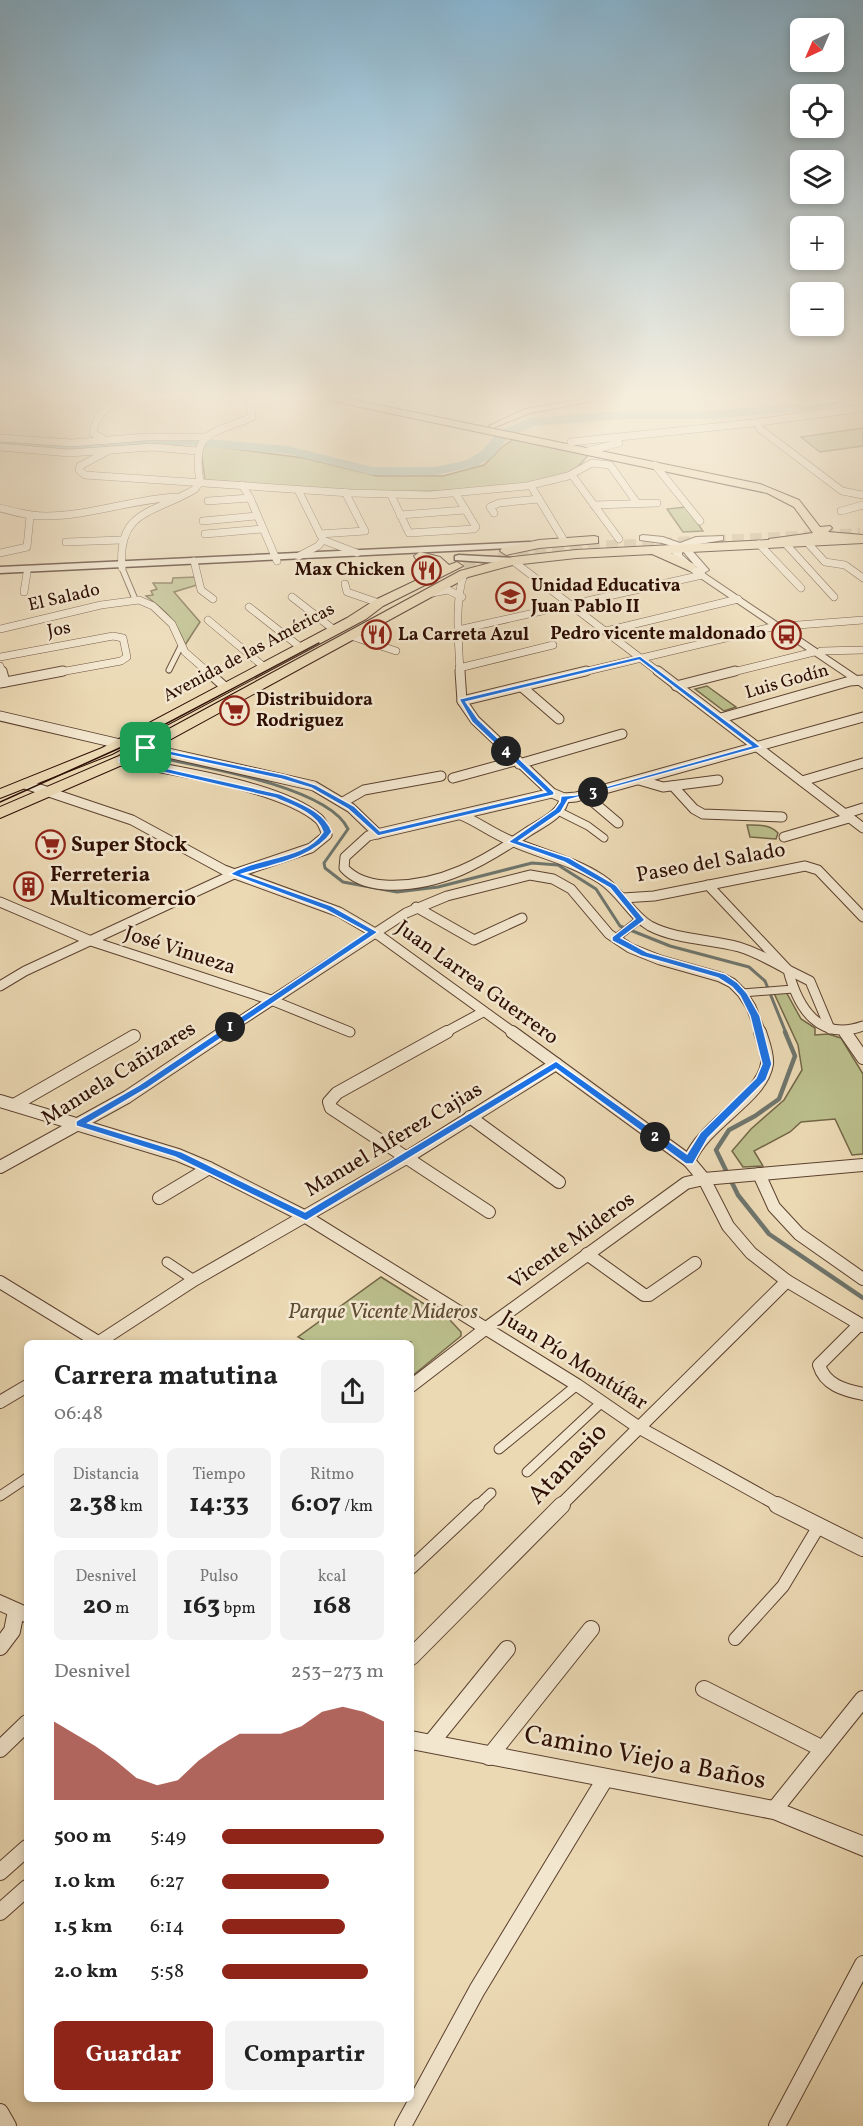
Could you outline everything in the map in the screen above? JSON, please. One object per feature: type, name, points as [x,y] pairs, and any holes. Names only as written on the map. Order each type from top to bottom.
[{"type":"main road","points":[[783,497],[814,511],[839,526],[862,534]]},
{"type":"main road","points":[[777,540],[815,537],[826,525],[803,497]]},
{"type":"main road","points":[[777,540],[814,511]]},
{"type":"main road","points":[[821,533],[835,537],[862,534]]},
{"type":"main road","name":"Avenida de las Américas","points":[[330,647],[441,580],[468,568],[539,544],[643,538],[720,538],[806,542],[862,534]]},
{"type":"main road","points":[[0,570],[420,556],[468,568],[613,539]]},
{"type":"main road","name":"Avenida de las Américas","points":[[352,620],[379,603],[444,571],[515,558],[681,547],[740,546],[777,540]]},
{"type":"main road","points":[[277,559],[539,544]]},
{"type":"main road","points":[[703,572],[700,562],[702,556],[718,549],[740,546]]},
{"type":"main road","points":[[634,550],[671,556],[690,567]]},
{"type":"main road","points":[[420,556],[436,560],[445,568],[444,571]]},
{"type":"main road","points":[[0,575],[121,566]]},
{"type":"main road","name":"Avenida de las Américas","points":[[0,794],[98,755],[144,749],[422,597],[468,568]]},
{"type":"main road","name":"Avenida de las Américas","points":[[0,813],[51,792],[121,753],[225,687],[300,646],[468,568]]},
{"type":"street","points":[[302,497],[321,537],[357,553]]},
{"type":"street","points":[[348,497],[365,531]]},
{"type":"street","points":[[392,497],[409,533],[470,531],[476,527],[458,497]]},
{"type":"street","points":[[588,497],[613,539]]},
{"type":"street","points":[[633,497],[637,503]]},
{"type":"street","points":[[681,497],[700,521]]},
{"type":"street","points":[[0,508],[30,516],[78,515],[148,499],[182,498]]},
{"type":"street","points":[[182,498],[134,520],[124,531],[121,540],[121,566],[135,599],[153,606],[172,624],[181,646],[225,687]]},
{"type":"street","points":[[208,501],[250,498],[277,559]]},
{"type":"street","points":[[494,513],[490,507],[499,503],[539,499],[565,542]]},
{"type":"street","points":[[594,505],[657,503]]},
{"type":"street","points":[[841,511],[863,505]]},
{"type":"street","points":[[400,515],[465,510]]},
{"type":"street","points":[[0,553],[27,547],[30,516]]},
{"type":"street","points":[[203,521],[257,516]]},
{"type":"street","points":[[224,519],[229,532]]},
{"type":"street","points":[[205,534],[262,529]]},
{"type":"street","points":[[321,537],[374,530]]},
{"type":"street","points":[[299,556],[318,546],[321,537]]},
{"type":"street","points":[[643,538],[663,540],[681,547],[703,572],[738,600],[861,681]]},
{"type":"street","points":[[720,538],[692,541],[681,547],[678,556],[690,567],[703,572],[780,626]]},
{"type":"street","points":[[66,542],[121,540]]},
{"type":"street","points":[[777,540],[834,597]]},
{"type":"street","points":[[806,542],[825,562],[845,565],[863,578]]},
{"type":"street","points":[[759,544],[801,588]]},
{"type":"street","points":[[515,558],[676,686],[863,828]]},
{"type":"street","points":[[194,563],[201,590],[213,599]]},
{"type":"street","points":[[468,568],[461,582],[462,597],[458,630],[462,701],[475,720],[517,762],[552,793],[564,798],[585,795],[863,717]]},
{"type":"street","points":[[458,630],[573,605],[703,572]]},
{"type":"street","points":[[24,592],[27,573]]},
{"type":"street","points":[[345,584],[347,592],[379,603]]},
{"type":"street","points":[[422,597],[441,589],[456,592],[462,597]]},
{"type":"street","points":[[292,597],[333,629]]},
{"type":"street","name":"El Salado","points":[[0,629],[135,599]]},
{"type":"street","points":[[606,631],[738,600]]},
{"type":"street","points":[[249,607],[300,646]]},
{"type":"street","points":[[208,620],[263,666]]},
{"type":"street","points":[[462,701],[780,626],[863,620]]},
{"type":"street","name":"Jos","points":[[0,657],[113,636],[123,638],[127,657],[122,661],[3,683]]},
{"type":"street","points":[[351,636],[396,651]]},
{"type":"street","points":[[459,668],[553,645]]},
{"type":"street","points":[[169,670],[181,646]]},
{"type":"street","points":[[676,686],[818,651],[863,650]]},
{"type":"street","points":[[0,666],[3,683]]},
{"type":"street","name":"Luis Godín","points":[[721,718],[861,681]]},
{"type":"street","points":[[522,687],[559,719]]},
{"type":"street","points":[[0,716],[121,753],[278,796],[307,810],[325,825],[327,836],[317,845],[234,874],[26,971],[0,986]]},
{"type":"street","points":[[453,778],[622,734]]},
{"type":"street","points":[[144,749],[314,786],[343,802],[378,834]]},
{"type":"street","points":[[802,781],[863,763]]},
{"type":"street","points":[[343,802],[364,790],[441,776]]},
{"type":"street","points":[[639,780],[655,786],[718,780]]},
{"type":"street","name":"Juan Larrea Guerrero","points":[[25,784],[140,823],[208,862],[234,874],[329,908],[374,932],[689,1161]]},
{"type":"street","points":[[673,786],[694,809],[703,814],[782,817]]},
{"type":"street","points":[[552,793],[361,840],[343,860],[346,872],[372,883],[409,885],[438,880],[474,865],[512,842],[558,811],[564,798]]},
{"type":"street","points":[[585,795],[618,823]]},
{"type":"street","points":[[784,837],[863,808]]},
{"type":"street","points":[[558,811],[588,826],[604,838]]},
{"type":"street","name":"Paseo del Salado","points":[[459,815],[474,820],[512,842],[547,852],[577,865],[607,882],[623,898],[654,896],[809,867],[818,870],[863,917]]},
{"type":"street","name":"Manuela Cañizares","points":[[0,1167],[80,1124],[142,1087],[374,932],[416,908],[453,893],[531,875],[540,875],[564,885],[582,898],[615,939],[665,962],[722,976],[742,993],[755,1016],[765,1049],[767,1064],[765,1073],[755,1087],[704,1136],[689,1161]]},
{"type":"street","points":[[708,885],[788,970],[803,1009],[830,1029],[844,1031],[863,1026]]},
{"type":"street","points":[[623,898],[640,920],[665,932],[738,947],[763,956],[810,981],[830,1029]]},
{"type":"street","name":"José Vinueza","points":[[0,902],[91,941],[270,1000],[350,1032]]},
{"type":"street","points":[[416,908],[474,940],[522,918]]},
{"type":"street","points":[[615,939],[640,920]]},
{"type":"street","points":[[742,993],[794,989]]},
{"type":"street","points":[[483,1012],[331,1098],[332,1108],[489,1212]]},
{"type":"street","points":[[844,1031],[863,1058]]},
{"type":"street","points":[[14,1105],[134,1036]]},
{"type":"street","name":"Manuel Alferez Cajias","points":[[101,1340],[194,1280],[406,1158],[556,1064]]},
{"type":"street","name":"Juan Pío Montúfar","points":[[0,1101],[178,1155],[209,1168],[306,1217],[392,1268],[485,1329],[577,1385],[638,1427],[748,1490],[863,1548]]},
{"type":"street","points":[[470,1117],[559,1182]]},
{"type":"street","points":[[689,1161],[710,1178],[728,1226],[751,1253],[787,1281],[861,1326],[819,1365],[820,1373],[831,1383],[863,1394]]},
{"type":"street","points":[[863,1165],[755,1174],[774,1207],[800,1234],[863,1279]]},
{"type":"street","points":[[159,1198],[209,1168]]},
{"type":"street","name":"Vicente Mideros","points":[[414,1384],[680,1186],[710,1178],[755,1174]]},
{"type":"street","points":[[587,1254],[644,1295],[649,1296],[695,1263]]},
{"type":"street","points":[[167,1262],[194,1280]]},
{"type":"street","name":"Atanasio","points":[[414,1654],[564,1505],[638,1427],[787,1281]]},
{"type":"street","points":[[3,1288],[94,1340]]},
{"type":"street","points":[[499,1449],[577,1385]]},
{"type":"street","points":[[0,1402],[24,1388]]},
{"type":"street","points":[[527,1472],[602,1402]]},
{"type":"street","points":[[0,1496],[24,1480]]},
{"type":"street","points":[[414,1565],[491,1493]]},
{"type":"street","points":[[735,1639],[783,1586],[819,1526]]},
{"type":"street","points":[[0,1647],[12,1634],[15,1626],[14,1610]]},
{"type":"street","points":[[489,1757],[591,1629]]},
{"type":"street","points":[[430,1744],[507,1649]]},
{"type":"street","points":[[704,1689],[823,1749]]},
{"type":"street","points":[[774,1810],[863,1699]]},
{"type":"street","points":[[0,1749],[24,1726]]},
{"type":"street","name":"Camino Viejo a Baños","points":[[414,1741],[489,1757],[774,1810],[863,1846]]},
{"type":"street","points":[[403,2126],[477,1990],[605,1779]]},
{"type":"street","points":[[0,1872],[24,1851]]},
{"type":"street","points":[[0,1912],[24,1893]]},
{"type":"street","points":[[777,2126],[863,1964]]},
{"type":"street","points":[[0,2112],[8,2126]]},
{"type":"green space","points":[[686,507],[703,531],[683,532],[667,509]]},
{"type":"green space","points":[[195,577],[197,585],[174,592],[200,622],[185,645],[170,617],[146,596],[153,595],[151,591],[157,589],[153,583],[172,583],[173,578]]},
{"type":"green space","points":[[707,686],[736,707],[724,711],[695,689]]},
{"type":"green space","points":[[747,825],[771,828],[778,833],[776,839],[750,837]]},
{"type":"green space","points":[[785,990],[801,1019],[815,1028],[815,1035],[828,1034],[841,1038],[863,1074],[863,1154],[852,1155],[835,1119],[801,1122],[790,1132],[754,1151],[763,1166],[743,1167],[732,1151],[751,1129],[784,1100],[802,1070],[798,1045],[773,991]]},
{"type":"green space","name":"Parque Vicente Mideros","points":[[381,1277],[450,1320],[461,1332],[461,1336],[414,1375],[414,1340],[303,1340],[298,1337]]},
{"type":"waterway","points":[[139,754],[253,778],[285,788],[335,813],[348,829],[324,863],[325,868],[343,882],[397,892],[438,887],[532,863],[558,865],[596,889],[620,926],[670,946],[749,967],[765,981],[786,1033]]},
{"type":"waterway","points":[[785,1032],[795,1056],[779,1099],[755,1116],[729,1130],[716,1150],[738,1195],[769,1234],[863,1298]]},
{"type":"tunnel","points":[[464,567],[516,555],[572,548],[860,534]]},
{"type":"tram line","points":[[0,802],[122,747],[319,643]]},
{"type":"place","name":"Max Chicken","points":[[426,570]]},
{"type":"place","name":"Unidad Educativa Juan Pablo II","points":[[510,596]]},
{"type":"place","name":"Pedro vicente maldonado","points":[[787,634]]},
{"type":"place","name":"La Carreta Azul","points":[[377,635]]},
{"type":"place","name":"Distribuidora Rodriguez","points":[[235,710]]},
{"type":"place","name":"Super Stock","points":[[50,845]]},
{"type":"place","name":"Ferreteria Multicomercio","points":[[29,887]]},
{"type":"route","points":[[640,658],[757,747],[576,797],[564,798],[558,811],[512,842],[567,860],[613,886],[640,920],[615,939],[665,962],[722,976],[735,985],[744,995],[755,1016],[765,1049],[767,1064],[765,1073],[755,1087],[704,1136],[689,1161],[556,1064],[406,1158],[306,1217],[209,1168],[178,1155],[80,1124],[142,1087],[374,932],[329,908],[234,874],[291,856],[321,842],[328,832],[318,818],[300,806],[278,796],[122,761],[146,748],[314,786],[351,808],[378,834],[552,793],[515,761],[475,720],[462,701],[640,658]]}]
